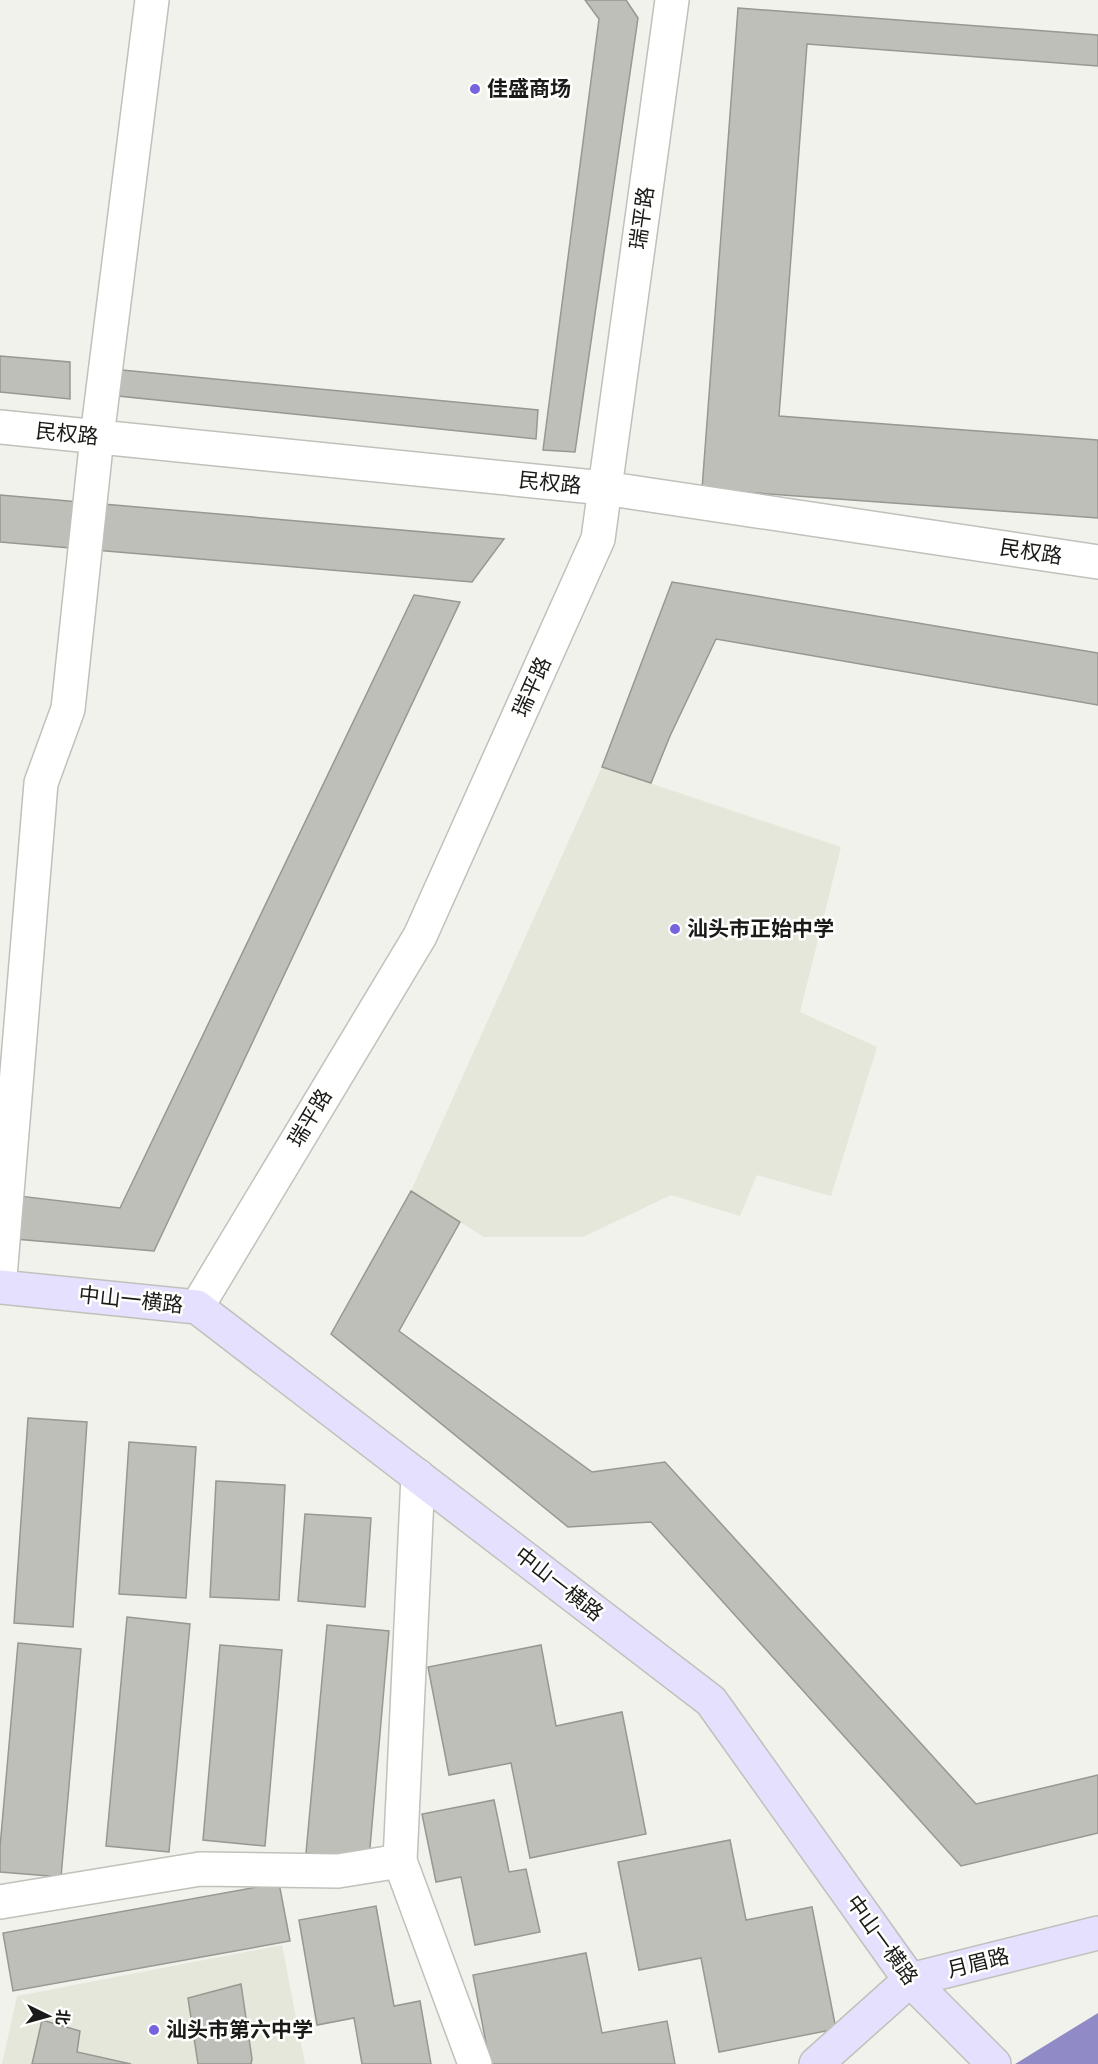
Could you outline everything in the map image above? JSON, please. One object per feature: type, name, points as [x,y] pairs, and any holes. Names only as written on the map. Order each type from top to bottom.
[{"type":"street","points":[[0,1278],[41,783],[68,710],[97,437],[152,0]]},
{"type":"street","name":"瑞平路","points":[[197,1307],[420,936],[598,539],[672,0]]},
{"type":"street","name":"民权路","points":[[0,427],[604,488],[1098,562]]},
{"type":"street","name":"中山一横路","points":[[0,1287],[197,1307],[711,1701],[910,1980],[994,2064]]},
{"type":"street","points":[[418,1476],[400,1861],[475,2064]]},
{"type":"street","points":[[0,1902],[200,1869],[338,1871],[400,1861]]},
{"type":"street","name":"月眉路","points":[[816,2064],[910,1980],[1098,1933]]},
{"type":"shaded area","name":"汕头市正始中学","points":[[602,767],[841,847],[800,1012],[877,1047],[831,1196],[757,1175],[740,1216],[671,1195],[583,1237],[484,1237],[411,1191]]},
{"type":"shaded area","name":"汕头市第六中学","points":[[282,1945],[305,2064],[2,2064],[17,1996]]},
{"type":"shaded area","points":[[1098,2013],[1098,2064],[1015,2064]]},
{"type":"building","points":[[585,0],[626,0],[638,18],[575,452],[543,450],[599,19]]},
{"type":"building","points":[[738,8],[1098,35],[1098,66],[807,44],[779,416],[1098,440],[1098,518],[702,489]]},
{"type":"building","points":[[0,356],[70,362],[70,399],[0,392]]},
{"type":"building","points":[[122,370],[538,410],[536,439],[118,396]]},
{"type":"building","points":[[0,495],[504,539],[472,582],[0,542]]},
{"type":"building","points":[[672,582],[1098,653],[1098,705],[716,639],[670,736],[651,783],[602,767]]},
{"type":"building","points":[[414,595],[460,602],[154,1251],[15,1239],[19,1196],[120,1208]]},
{"type":"building","points":[[411,1191],[460,1222],[399,1331],[592,1472],[665,1462],[976,1804],[1098,1775],[1098,1833],[961,1866],[651,1522],[568,1527],[331,1334]]},
{"type":"building","points":[[28,1418],[87,1422],[73,1627],[14,1623]]},
{"type":"building","points":[[129,1442],[196,1447],[186,1598],[119,1594]]},
{"type":"building","points":[[216,1481],[285,1485],[279,1600],[210,1597]]},
{"type":"building","points":[[305,1514],[371,1518],[365,1607],[298,1601]]},
{"type":"building","points":[[127,1617],[190,1624],[169,1852],[106,1846]]},
{"type":"building","points":[[327,1625],[389,1631],[369,1859],[306,1853]]},
{"type":"building","points":[[18,1643],[81,1649],[61,1877],[0,1872],[0,1847]]},
{"type":"building","points":[[220,1645],[282,1650],[265,1846],[203,1840]]},
{"type":"building","points":[[541,1645],[556,1726],[622,1712],[646,1834],[530,1858],[511,1763],[449,1775],[428,1667]]},
{"type":"building","points":[[494,1800],[509,1872],[526,1869],[540,1932],[475,1945],[461,1877],[436,1882],[422,1814]]},
{"type":"building","points":[[730,1840],[746,1920],[812,1907],[836,2029],[719,2052],[701,1958],[639,1970],[618,1862]]},
{"type":"building","points":[[279,1883],[290,1941],[13,1991],[3,1933]]},
{"type":"building","points":[[376,1906],[394,2006],[420,2001],[431,2064],[362,2064],[354,2018],[317,2025],[299,1920]]},
{"type":"building","points":[[586,1953],[602,2033],[667,2021],[675,2064],[490,2064],[473,1975]]},
{"type":"building","points":[[241,1984],[251,2064],[198,2064],[188,1998]]},
{"type":"building","points":[[42,2020],[80,2031],[77,2052],[131,2064],[32,2064]]},
{"type":"place","name":"佳盛商场","points":[[475,89]]},
{"type":"place","name":"汕头市正始中学","points":[[675,929]]},
{"type":"place","name":"汕头市第六中学","points":[[154,2030]]}]
